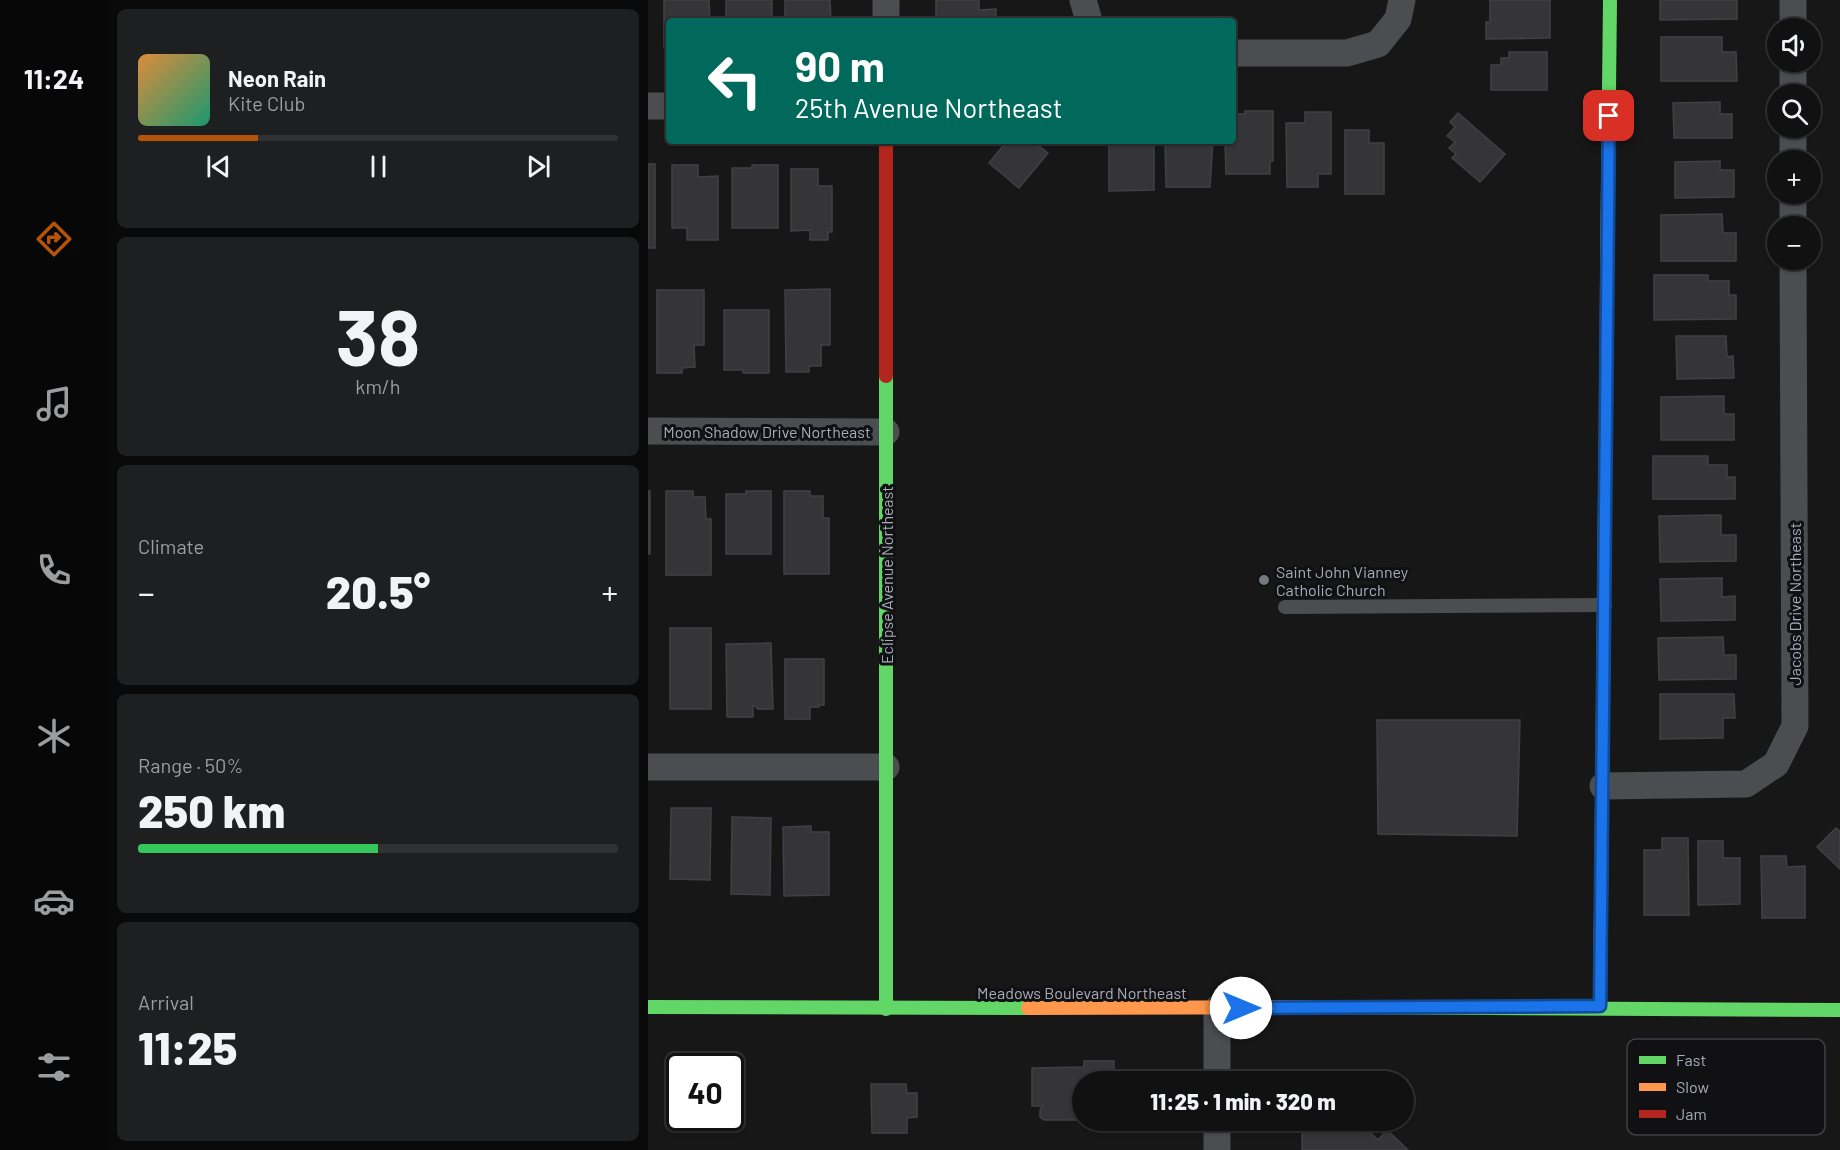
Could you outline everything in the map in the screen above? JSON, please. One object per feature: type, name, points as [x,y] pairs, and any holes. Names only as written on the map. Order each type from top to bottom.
[{"type":"street","points":[[886,0],[886,18]]},
{"type":"street","points":[[1083,0],[1088,18]]},
{"type":"street","points":[[1236,53],[1347,52],[1378,44],[1398,19],[1402,0]]},
{"type":"street","points":[[1600,1006],[1610,0]]},
{"type":"street","points":[[1792,0],[1793,18]]},
{"type":"street","points":[[648,106],[666,106]]},
{"type":"street","name":"Eclipse Avenue Northeast","points":[[886,144],[886,1009]]},
{"type":"street","name":"Jacobs Drive Northeast","points":[[1603,786],[1746,784],[1776,764],[1795,726],[1793,270]]},
{"type":"street","name":"Moon Shadow Drive Northeast","points":[[648,431],[886,432]]},
{"type":"street","points":[[648,767],[886,767]]},
{"type":"street","name":"Meadows Boulevard Northeast","points":[[648,1007],[1217,1009],[1600,1006],[1840,1010]]},
{"type":"street","points":[[1217,1009],[1217,1071]]},
{"type":"street","points":[[1217,1131],[1217,1150]]},
{"type":"lane","points":[[1285,607],[1605,605]]},
{"type":"building","points":[[664,0],[709,0],[710,18],[666,18],[666,47],[664,47]]},
{"type":"building","points":[[726,0],[772,0],[772,18],[726,18]]},
{"type":"building","points":[[785,0],[830,0],[831,18],[785,18]]},
{"type":"building","points":[[936,0],[979,0],[979,10],[996,9],[996,18],[936,18]]},
{"type":"building","points":[[1490,0],[1550,0],[1550,38],[1486,39],[1486,22],[1490,22]]},
{"type":"building","points":[[1660,0],[1737,0],[1737,19],[1660,20]]},
{"type":"building","points":[[1661,37],[1722,37],[1722,52],[1736,52],[1737,81],[1661,81]]},
{"type":"building","points":[[1509,52],[1547,52],[1547,90],[1491,90],[1491,65],[1501,65],[1501,58],[1509,58]]},
{"type":"building","points":[[1720,102],[1720,114],[1732,114],[1732,138],[1674,138],[1673,103]]},
{"type":"building","points":[[1245,111],[1273,111],[1273,161],[1270,161],[1270,174],[1226,174],[1225,144],[1236,144],[1236,114],[1245,114]]},
{"type":"building","points":[[1305,112],[1331,112],[1331,174],[1318,174],[1318,187],[1287,187],[1286,123],[1305,123]]},
{"type":"building","points":[[1458,113],[1505,154],[1480,182],[1452,158],[1456,154],[1449,148],[1455,142],[1447,136],[1455,127],[1450,122]]},
{"type":"building","points":[[1345,130],[1369,130],[1369,143],[1384,143],[1384,194],[1345,194]]},
{"type":"building","points":[[1005,144],[1039,144],[1048,153],[1019,188],[989,163]]},
{"type":"building","points":[[1109,144],[1154,144],[1154,190],[1109,191]]},
{"type":"building","points":[[1165,144],[1213,144],[1210,187],[1166,187]]},
{"type":"building","points":[[1720,161],[1720,170],[1734,170],[1734,197],[1675,198],[1675,162]]},
{"type":"building","points":[[648,164],[655,164],[655,248],[648,248]]},
{"type":"building","points":[[672,165],[698,165],[698,177],[718,176],[718,240],[687,240],[687,228],[672,228]]},
{"type":"building","points":[[752,165],[778,165],[778,228],[732,228],[732,168],[752,168]]},
{"type":"building","points":[[791,169],[818,169],[818,186],[832,186],[832,232],[828,232],[828,240],[810,240],[810,230],[791,231]]},
{"type":"building","points":[[1722,214],[1723,233],[1736,233],[1736,261],[1661,261],[1661,215]]},
{"type":"building","points":[[1654,275],[1708,275],[1708,281],[1729,281],[1729,295],[1736,295],[1736,319],[1654,320]]},
{"type":"building","points":[[830,289],[830,345],[821,345],[821,366],[809,366],[809,372],[786,372],[785,290]]},
{"type":"building","points":[[657,290],[704,290],[704,345],[694,345],[695,367],[682,368],[682,373],[657,373]]},
{"type":"building","points":[[724,310],[769,310],[769,373],[724,370]]},
{"type":"building","points":[[1676,336],[1726,336],[1727,357],[1733,356],[1734,378],[1677,379]]},
{"type":"building","points":[[1724,396],[1724,414],[1734,414],[1734,440],[1661,440],[1661,397]]},
{"type":"building","points":[[1653,456],[1708,456],[1708,465],[1727,465],[1727,477],[1735,477],[1735,499],[1653,499]]},
{"type":"building","points":[[648,491],[650,491],[650,554],[648,554]]},
{"type":"building","points":[[666,491],[693,491],[693,497],[705,497],[706,519],[711,519],[711,575],[666,575]]},
{"type":"building","points":[[746,491],[771,491],[771,554],[726,554],[726,494],[746,494]]},
{"type":"building","points":[[784,491],[810,491],[810,496],[823,496],[823,518],[829,518],[829,574],[784,574]]},
{"type":"building","points":[[1721,515],[1721,535],[1736,535],[1736,561],[1660,562],[1659,516]]},
{"type":"building","points":[[1722,578],[1722,597],[1735,596],[1735,620],[1661,621],[1660,579]]},
{"type":"building","points":[[670,628],[711,628],[711,709],[670,709]]},
{"type":"building","points":[[1723,637],[1724,655],[1736,655],[1736,679],[1659,680],[1658,638]]},
{"type":"building","points":[[771,643],[773,709],[757,709],[753,706],[753,717],[727,717],[726,644]]},
{"type":"building","points":[[785,659],[824,659],[824,705],[810,707],[810,719],[785,719]]},
{"type":"building","points":[[1660,694],[1734,694],[1735,718],[1723,718],[1723,738],[1660,739]]},
{"type":"building","points":[[1377,720],[1520,720],[1517,836],[1378,834]]},
{"type":"building","points":[[671,808],[711,808],[710,880],[670,879]]},
{"type":"building","points":[[732,817],[771,818],[770,895],[731,894]]},
{"type":"building","points":[[811,826],[811,832],[829,832],[829,895],[784,896],[783,827]]},
{"type":"building","points":[[1836,828],[1840,831],[1840,869],[1817,847]]},
{"type":"building","points":[[1662,838],[1688,838],[1689,915],[1644,915],[1644,850],[1662,850]]},
{"type":"building","points":[[1698,841],[1723,841],[1723,858],[1740,858],[1740,904],[1698,905]]},
{"type":"building","points":[[1761,856],[1786,856],[1787,867],[1805,866],[1805,918],[1762,918]]},
{"type":"building","points":[[1084,1061],[1114,1061],[1114,1071],[1072,1071],[1072,1120],[1044,1120],[1040,1117],[1040,1110],[1043,1106],[1032,1106],[1032,1068],[1084,1067]]},
{"type":"building","points":[[871,1084],[906,1084],[907,1093],[917,1093],[917,1117],[907,1118],[907,1133],[872,1133]]},
{"type":"building","points":[[1302,1131],[1359,1131],[1363,1134],[1369,1131],[1378,1140],[1388,1131],[1408,1150],[1302,1150]]},
{"type":"traffic: fast","points":[[1607,273],[1610,0]]},
{"type":"traffic: fast","points":[[886,376],[886,1009]]},
{"type":"traffic: fast","points":[[1600,1006],[1605,499]]},
{"type":"traffic: fast","points":[[648,1007],[1028,1008]]},
{"type":"traffic: fast","points":[[1324,1007],[1840,1010]]},
{"type":"traffic: slow","points":[[1028,1008],[1324,1007]]},
{"type":"traffic: jam","points":[[886,144],[886,376]]},
{"type":"traffic: jam","points":[[1605,499],[1607,273]]},
{"type":"place","name":"Saint John Vianney Catholic Church","points":[[1264,580]]},
{"type":"route","points":[[1241,1008],[1600,1006],[1609,116]]}]
